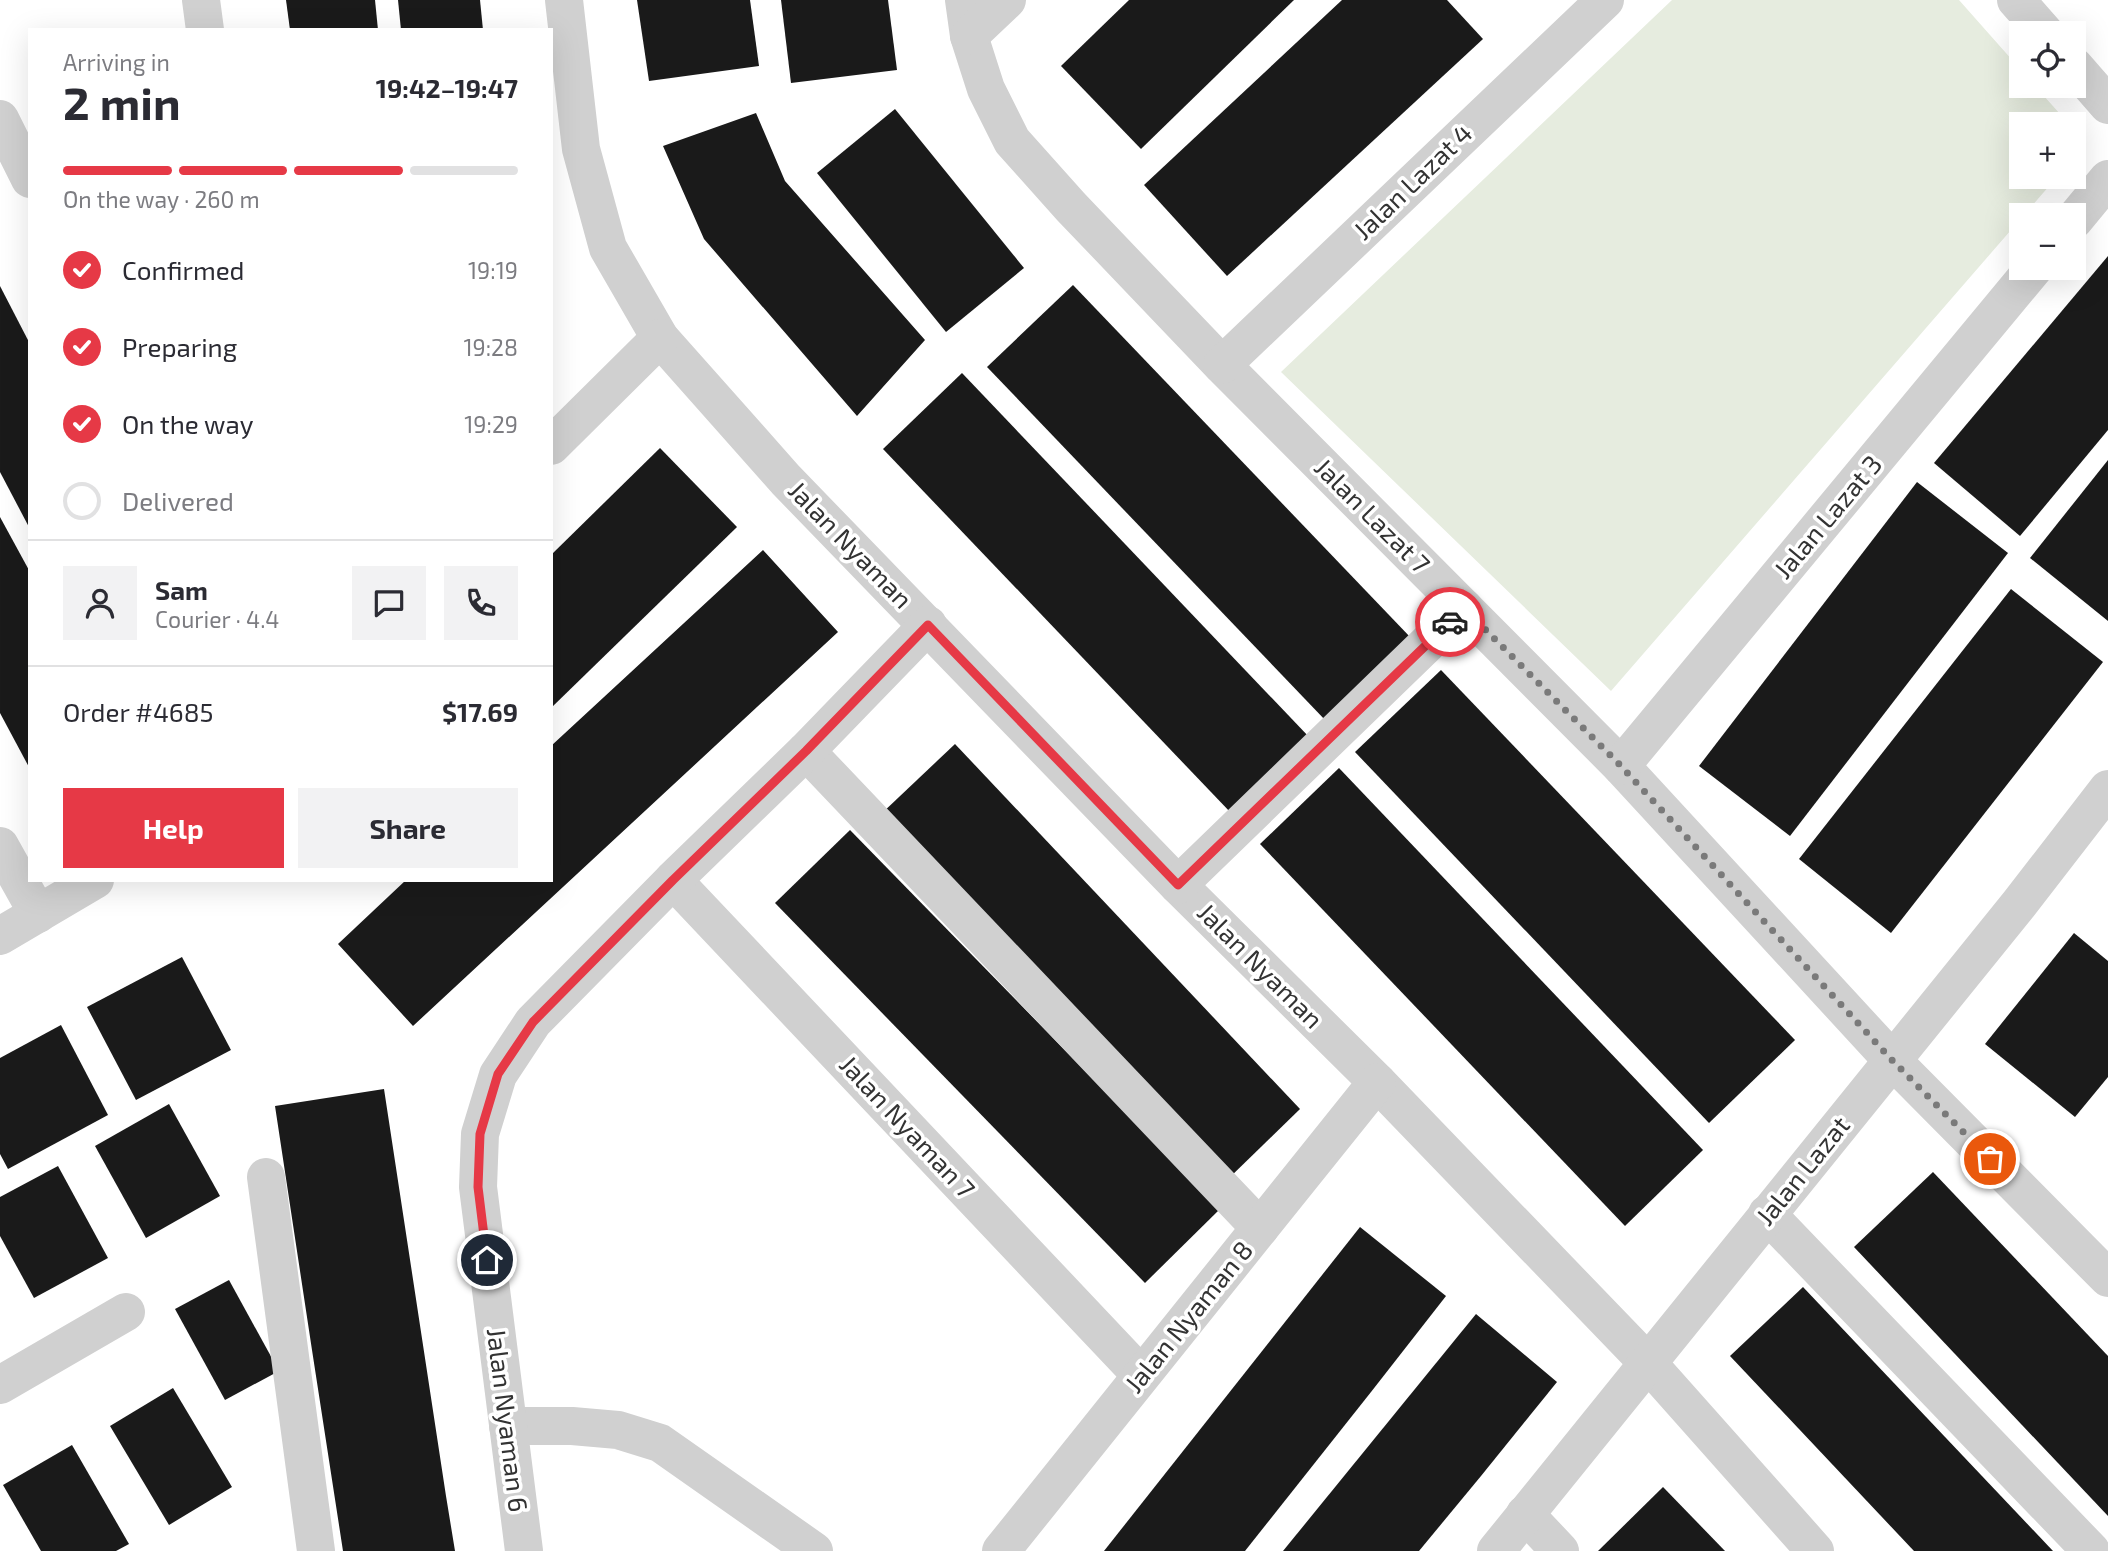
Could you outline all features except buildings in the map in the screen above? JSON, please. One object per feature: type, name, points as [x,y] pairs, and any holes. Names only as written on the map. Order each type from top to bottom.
[{"type":"street","points":[[201,0],[205,28]]},
{"type":"street","name":"Jalan Nyaman","points":[[564,0],[581,149],[608,248],[660,338],[786,480],[1178,885],[1377,1082],[1647,1362],[1815,1551]]},
{"type":"street","points":[[966,18],[1007,0]]},
{"type":"street","name":"Jalan Lazat 4","points":[[1222,365],[1605,0]]},
{"type":"street","points":[[2016,0],[2034,21]]},
{"type":"street","name":"Jalan Lazat 7","points":[[966,18],[986,89],[1012,141],[1071,207],[1222,365],[1621,766],[1892,1060],[2108,1278]]},
{"type":"street","points":[[2086,79],[2108,104]]},
{"type":"street","points":[[4,137],[28,176]]},
{"type":"street","points":[[2086,206],[2108,179]]},
{"type":"street","name":"Jalan Lazat 3","points":[[1621,766],[2024,280]]},
{"type":"street","points":[[553,444],[660,338]]},
{"type":"street","points":[[1178,885],[1464,608]]},
{"type":"street","name":"Jalan Nyaman 6","points":[[524,1551],[478,1187],[480,1134],[498,1074],[533,1022],[673,880],[806,751],[928,625]]},
{"type":"street","points":[[806,751],[1260,1228]]},
{"type":"street","name":"Jalan Lazat","points":[[1496,1551],[2108,789]]},
{"type":"street","points":[[0,846],[38,914]]},
{"type":"street","name":"Jalan Nyaman 7","points":[[673,880],[1141,1375]]},
{"type":"street","points":[[0,936],[91,882]]},
{"type":"street","name":"Jalan Nyaman 8","points":[[1000,1551],[1377,1082]]},
{"type":"street","points":[[266,1177],[316,1551]]},
{"type":"street","points":[[1767,1214],[2091,1551]]},
{"type":"street","points":[[0,1385],[125,1312]]},
{"type":"street","points":[[508,1426],[572,1426],[618,1430],[660,1443],[814,1551]]},
{"type":"street","points":[[1525,1514],[1560,1551]]},
{"type":"shaded area","points":[[1672,0],[1959,0],[2009,56],[2009,98],[2046,98],[2058,112],[2009,112],[2009,189],[2047,189],[2034,203],[2009,203],[2009,232],[1611,691],[1281,372]]},
{"type":"way so far","points":[[1450,622],[1464,608],[1621,766],[1892,1060],[1990,1159]]},
{"type":"route","points":[[487,1260],[478,1187],[480,1134],[498,1074],[533,1022],[673,880],[806,751],[928,625],[1178,885],[1450,622]]}]
